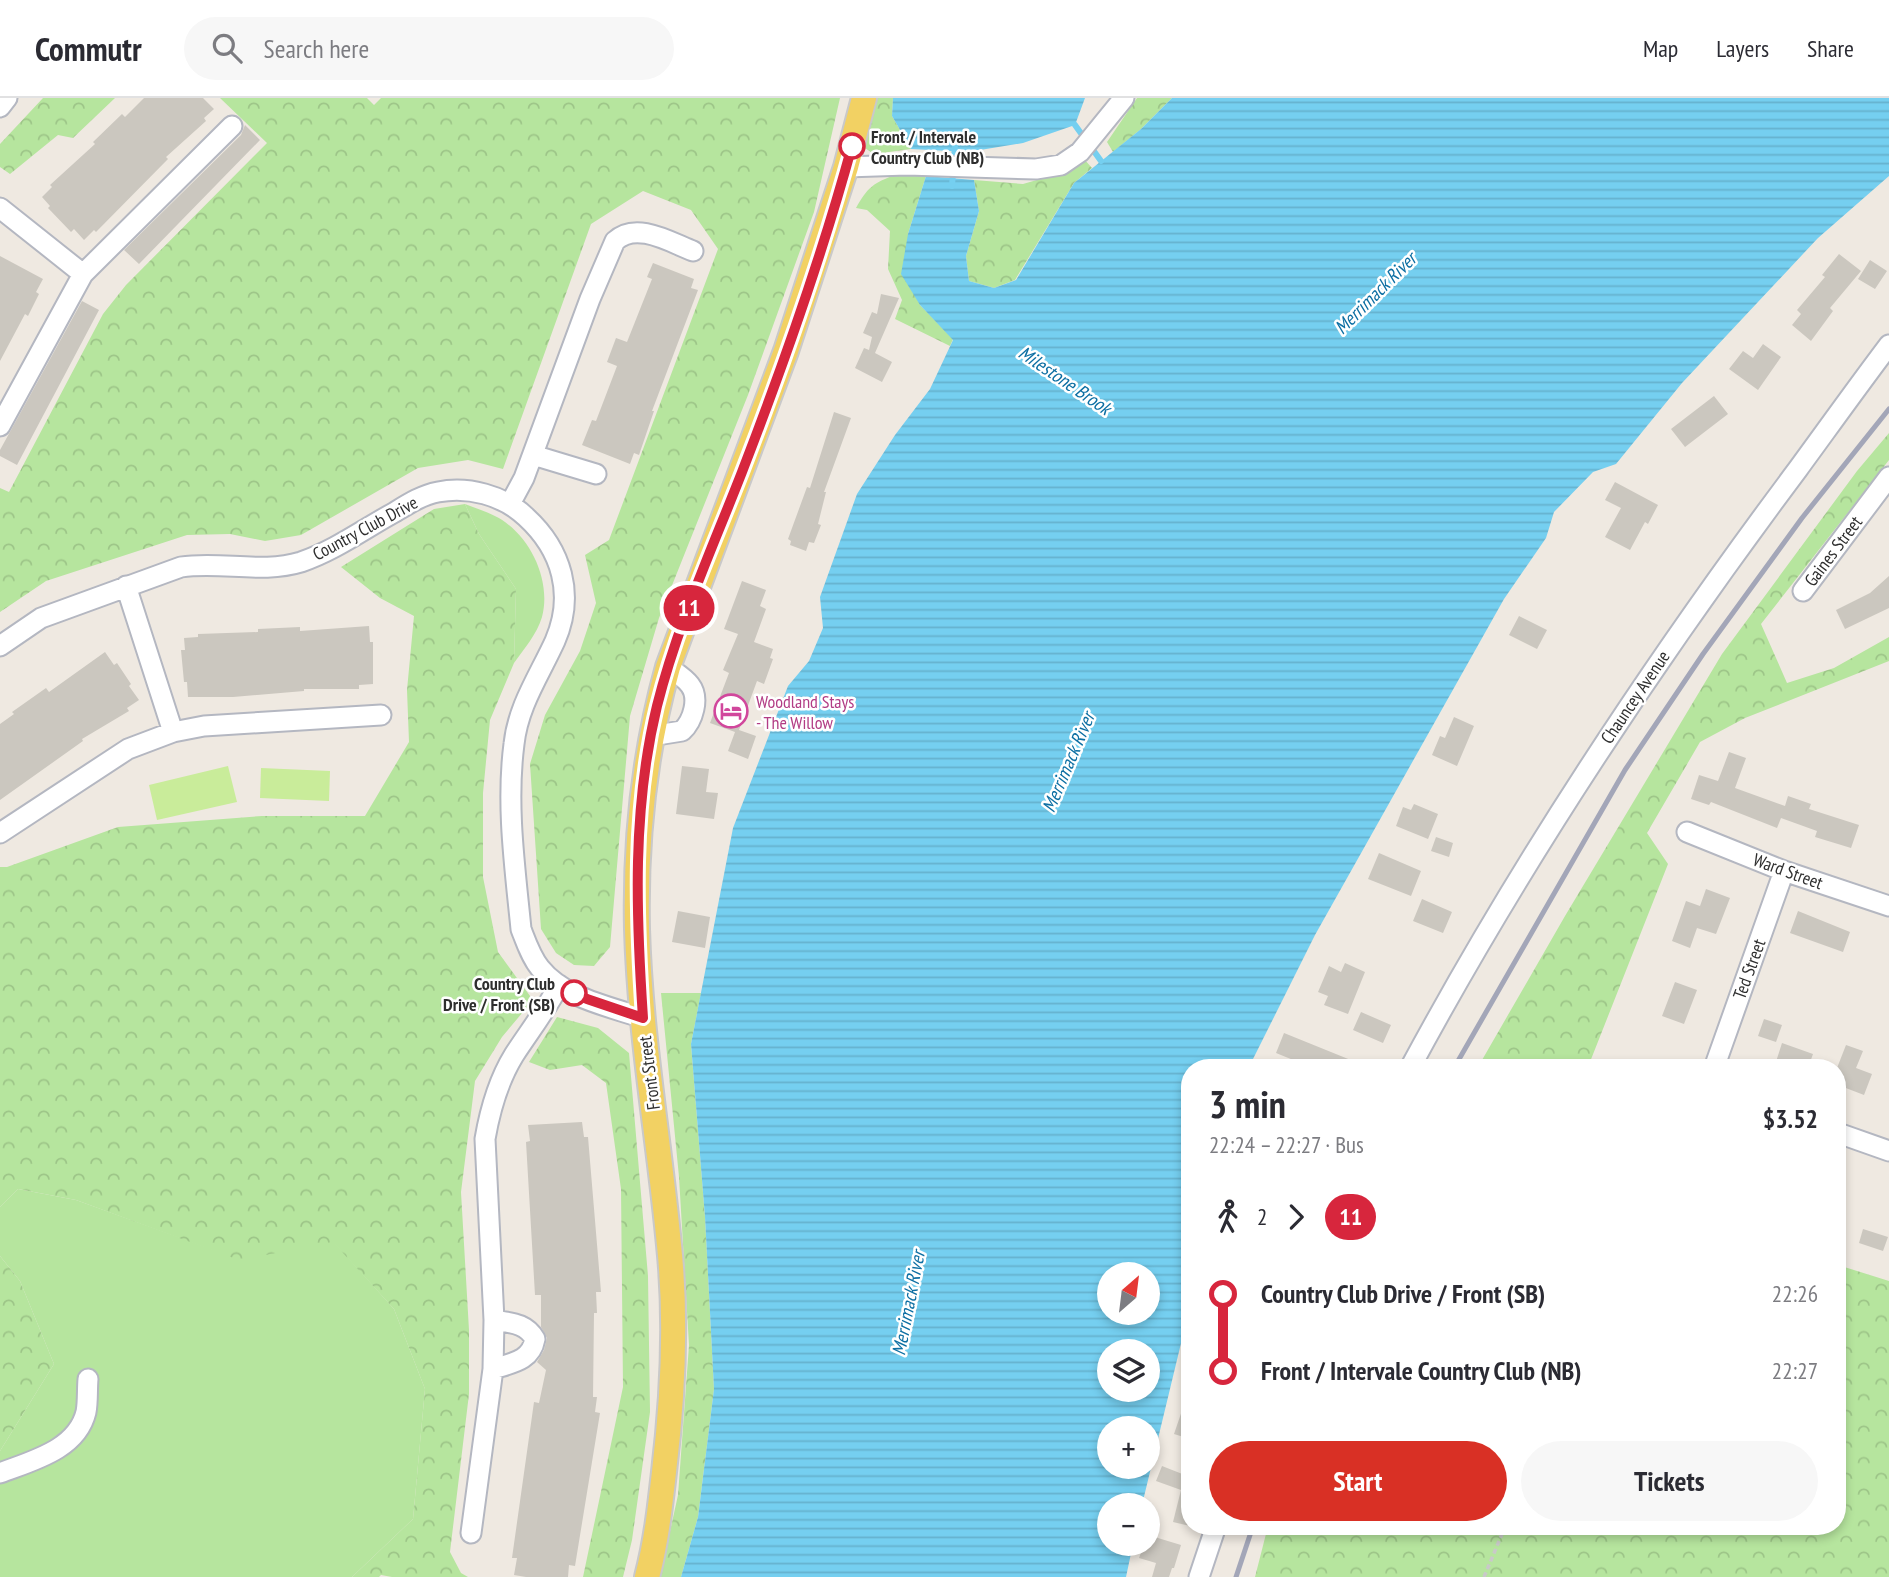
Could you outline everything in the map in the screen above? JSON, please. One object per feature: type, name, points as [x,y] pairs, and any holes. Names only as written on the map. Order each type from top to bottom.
[{"type":"main road","name":"Front Street","points":[[647,1577],[659,1519],[668,1441],[673,1338],[670,1247],[643,1018],[637,929],[638,839],[651,736],[668,667],[776,377],[846,167],[864,98]]},
{"type":"street","points":[[0,107],[7,98]]},
{"type":"street","points":[[846,167],[907,165],[1036,169],[1061,164],[1080,152],[1124,98]]},
{"type":"street","points":[[0,426],[83,274],[232,126]]},
{"type":"street","points":[[0,208],[83,274]]},
{"type":"street","points":[[510,504],[524,478],[590,299],[615,241],[632,231],[693,251]]},
{"type":"street","name":"Chauncey Avenue","points":[[1415,1059],[1442,1008],[1545,835],[1618,722],[1732,556],[1889,345]]},
{"type":"street","points":[[533,455],[596,474]]},
{"type":"street","name":"Gaines Street","points":[[1803,591],[1889,477]]},
{"type":"street","name":"Country Club Drive","points":[[0,646],[41,618],[181,567],[203,564],[263,568],[283,567],[303,561],[327,551],[419,498],[438,492],[478,492],[510,504],[550,543],[558,559],[564,598],[556,639],[532,685],[516,729],[510,792],[521,929],[540,969],[559,985],[587,999],[643,1018]]},
{"type":"street","points":[[125,586],[173,732]]},
{"type":"street","points":[[651,736],[682,731],[692,716],[694,693],[689,683],[668,667]]},
{"type":"street","points":[[0,833],[128,749],[173,732],[204,726],[381,715]]},
{"type":"street","name":"Ward Street","points":[[1687,832],[1784,871],[1889,906]]},
{"type":"street","name":"Ted Street","points":[[1717,1059],[1784,871]]},
{"type":"street","points":[[471,1533],[493,1369],[494,1320],[485,1139],[490,1111],[513,1057],[559,985]]},
{"type":"street","points":[[1846,1136],[1889,1151]]},
{"type":"street","points":[[493,1369],[524,1359],[530,1354],[535,1339],[530,1331],[518,1324],[494,1320]]},
{"type":"street","points":[[0,1473],[63,1446],[85,1415],[88,1379]]},
{"type":"street","points":[[1199,1577],[1213,1535]]},
{"type":"path","points":[[1484,1577],[1502,1535]]},
{"type":"green space","points":[[43,98],[115,98],[73,138],[58,135],[10,174],[0,167],[0,144]]},
{"type":"green space","points":[[220,98],[367,98],[374,105],[381,98],[840,98],[814,212],[748,395],[659,618],[630,716],[610,947],[594,966],[574,965],[556,953],[541,929],[530,764],[545,715],[580,651],[596,603],[585,555],[609,540],[718,249],[691,210],[643,191],[591,224],[503,469],[468,460],[418,468],[301,535],[265,541],[230,534],[187,535],[46,581],[0,612],[0,488],[9,492],[103,314],[126,285],[267,143]]},
{"type":"green space","points":[[876,98],[893,98],[892,116],[911,149],[874,154],[865,148]]},
{"type":"green space","points":[[1137,98],[1172,98],[1113,152],[1107,142]]},
{"type":"green space","points":[[1084,159],[1092,168],[1074,183],[1015,280],[994,288],[969,281],[966,256],[979,211],[974,180],[1023,184],[1061,173]]},
{"type":"green space","points":[[896,175],[926,176],[908,234],[920,305],[953,339],[950,346],[895,319],[902,300],[888,269],[890,231],[867,210],[856,208],[872,187]]},
{"type":"green space","points":[[1889,433],[1889,460],[1761,624],[1787,683],[1834,668],[1889,637],[1889,661],[1745,718],[1700,742],[1647,833],[1668,864],[1591,1059],[1483,1059],[1722,654],[1857,471]]},
{"type":"green space","points":[[465,504],[496,517],[515,530],[531,552],[542,577],[542,617],[534,635],[514,663],[516,589],[479,534]]},
{"type":"green space","points":[[465,504],[479,534],[516,589],[514,663],[490,720],[483,793],[483,877],[498,952],[533,1000],[502,1037],[475,1081],[461,1192],[469,1330],[469,1394],[450,1552],[461,1573],[468,1577],[352,1577],[413,1519],[425,1389],[394,1309],[333,1242],[239,1260],[76,1200],[18,1189],[0,1207],[0,867],[7,867],[118,827],[262,816],[365,816],[409,742],[407,690],[414,616],[380,598],[341,567],[434,509]]},
{"type":"green space","points":[[228,766],[237,802],[157,820],[149,785]]},
{"type":"green space","points":[[261,768],[330,771],[329,801],[260,798]]},
{"type":"green space","points":[[661,993],[701,993],[691,1044],[705,1217],[714,1389],[698,1517],[681,1577],[660,1577],[678,1495],[689,1345],[679,1177]]},
{"type":"green space","points":[[557,1017],[598,1028],[629,1053],[648,1276],[650,1412],[632,1540],[623,1577],[583,1577],[623,1387],[621,1189],[606,1083],[582,1065],[550,1070],[529,1062]]},
{"type":"green space","points":[[18,1189],[76,1200],[239,1259],[333,1241],[394,1309],[425,1389],[413,1519],[352,1577],[0,1577],[0,1451],[54,1364],[20,1281],[0,1256],[0,1207]]},
{"type":"green space","points":[[0,1256],[20,1281],[54,1364],[0,1451]]},
{"type":"green space","points":[[1846,1268],[1889,1281],[1889,1577],[1255,1577],[1266,1535],[1846,1535]]},
{"type":"water","points":[[893,98],[1085,98],[1075,125],[1023,143],[968,152],[911,149],[892,116]]},
{"type":"water","name":"Merrimack River","points":[[1172,98],[1889,98],[1889,176],[1818,238],[1682,383],[1616,464],[1593,472],[1554,512],[1546,538],[1504,599],[1315,935],[1253,1059],[1181,1059],[1181,1343],[1160,1430],[1160,1416],[1097,1416],[1097,1479],[1148,1479],[1145,1493],[1097,1493],[1097,1556],[1130,1556],[1126,1577],[681,1577],[698,1517],[714,1389],[705,1217],[691,1044],[733,828],[788,686],[809,661],[823,628],[820,597],[857,494],[895,435],[930,389],[953,340],[920,305],[901,274],[908,234],[926,176],[974,180],[979,211],[966,256],[969,281],[994,288],[1016,280],[1074,183],[1141,129]]},
{"type":"building","points":[[144,98],[203,98],[214,109],[204,118],[206,121],[166,157],[168,159],[96,232],[94,230],[84,240],[74,229],[71,232],[48,208],[50,206],[42,197],[52,187],[50,185],[95,144],[93,142],[122,114],[125,117]]},
{"type":"building","points":[[245,125],[260,140],[139,264],[124,250],[241,135]]},
{"type":"building","points":[[1839,254],[1861,271],[1830,308],[1833,311],[1811,341],[1792,325],[1801,314],[1797,310],[1825,277],[1822,275]]},
{"type":"building","points":[[0,256],[43,279],[28,316],[25,314],[0,361]]},
{"type":"building","points":[[1870,260],[1887,271],[1875,289],[1858,279]]},
{"type":"building","points":[[653,263],[694,279],[691,288],[698,290],[652,411],[639,455],[634,453],[630,464],[582,445],[592,420],[596,421],[617,366],[607,362],[616,338],[627,342],[652,279],[647,277]]},
{"type":"building","points":[[881,294],[899,298],[875,353],[892,362],[882,382],[855,368],[864,348],[869,350],[872,337],[863,333],[872,312],[877,314]]},
{"type":"building","points":[[82,301],[99,310],[17,465],[0,456],[0,450]]},
{"type":"building","points":[[1763,344],[1781,357],[1758,390],[1729,369],[1743,351],[1753,358]]},
{"type":"building","points":[[1714,396],[1728,414],[1685,447],[1671,429]]},
{"type":"building","points":[[834,412],[851,418],[824,492],[818,524],[821,525],[814,543],[809,542],[806,551],[790,545],[791,541],[788,539],[807,487],[810,488]]},
{"type":"building","points":[[1615,482],[1658,505],[1630,550],[1605,537],[1621,508],[1605,500]]},
{"type":"building","points":[[1889,576],[1889,608],[1845,629],[1836,610],[1870,593]]},
{"type":"building","points":[[742,581],[766,590],[760,606],[766,609],[754,642],[773,649],[770,658],[773,659],[764,684],[757,681],[739,730],[756,736],[748,759],[728,751],[735,732],[710,723],[729,673],[723,670],[738,634],[724,629]]},
{"type":"building","points":[[1519,616],[1547,630],[1537,649],[1509,635]]},
{"type":"building","points":[[369,626],[370,642],[373,642],[373,684],[359,685],[359,689],[304,689],[233,697],[188,697],[181,650],[185,650],[184,638],[198,637],[198,634],[258,632],[258,629],[300,627],[300,631]]},
{"type":"building","points":[[105,652],[114,665],[117,663],[139,700],[127,708],[129,711],[82,739],[83,741],[0,800],[0,724],[46,688],[49,692]]},
{"type":"building","points":[[1454,717],[1474,726],[1457,766],[1432,755],[1440,736],[1445,738]]},
{"type":"building","points":[[1729,752],[1746,758],[1735,788],[1785,806],[1788,796],[1811,804],[1809,809],[1859,825],[1851,848],[1815,837],[1817,831],[1781,818],[1777,828],[1711,802],[1709,805],[1691,799],[1699,775],[1718,781]]},
{"type":"building","points":[[682,766],[709,769],[706,792],[718,793],[714,819],[676,814]]},
{"type":"building","points":[[1414,804],[1438,814],[1428,839],[1396,826],[1403,807],[1411,810]]},
{"type":"building","points":[[1436,837],[1453,843],[1449,857],[1431,851]]},
{"type":"building","points":[[1379,853],[1421,871],[1411,896],[1368,879]]},
{"type":"building","points":[[1706,889],[1730,898],[1716,934],[1697,928],[1690,948],[1672,941],[1686,901],[1700,906]]},
{"type":"building","points":[[1422,899],[1452,912],[1443,933],[1413,921]]},
{"type":"building","points":[[678,911],[710,917],[705,948],[672,942]]},
{"type":"building","points":[[1798,911],[1850,932],[1843,952],[1790,933]]},
{"type":"building","points":[[1345,963],[1365,972],[1348,1014],[1324,1005],[1328,996],[1318,992],[1329,966],[1341,972]]},
{"type":"building","points":[[1675,982],[1697,990],[1684,1024],[1662,1016]]},
{"type":"building","points":[[1361,1012],[1391,1025],[1383,1043],[1353,1030]]},
{"type":"building","points":[[1764,1019],[1782,1025],[1776,1042],[1758,1036]]},
{"type":"building","points":[[1284,1033],[1348,1059],[1291,1059],[1276,1053]]},
{"type":"building","points":[[1782,1043],[1813,1054],[1811,1059],[1777,1059]]},
{"type":"building","points":[[1846,1045],[1863,1051],[1856,1068],[1872,1074],[1864,1095],[1846,1088],[1846,1059],[1841,1059]]},
{"type":"building","points":[[582,1122],[584,1137],[588,1137],[601,1292],[596,1292],[597,1313],[594,1313],[593,1397],[597,1397],[595,1412],[600,1413],[575,1566],[569,1565],[568,1577],[526,1577],[514,1575],[517,1558],[512,1558],[534,1402],[539,1403],[546,1370],[537,1362],[547,1338],[541,1327],[541,1295],[535,1295],[526,1142],[530,1141],[528,1125]]},
{"type":"building","points":[[1863,1229],[1888,1237],[1883,1251],[1859,1243]]},
{"type":"building","points":[[1181,1414],[1181,1436],[1174,1434]]},
{"type":"building","points":[[1162,1466],[1181,1473],[1181,1490],[1156,1481],[1160,1479]]},
{"type":"building","points":[[1181,1490],[1181,1524],[1173,1522]]},
{"type":"building","points":[[1160,1539],[1181,1545],[1169,1577],[1152,1577],[1156,1563],[1139,1558],[1160,1556]]},
{"type":"waterway","points":[[1075,125],[1101,161]]},
{"type":"waterway","name":"Milestone Brook","points":[[952,186],[955,145]]},
{"type":"railway","points":[[1459,1059],[1625,770],[1703,654],[1802,518],[1889,409]]},
{"type":"railway","points":[[1236,1577],[1250,1535]]},
{"type":"bus line","name":"11","points":[[574,993],[643,1018],[637,929],[638,839],[645,769],[657,706],[686,616],[786,351],[852,146]]},
{"type":"place","name":"Front / Intervale Country Club (NB)","points":[[852,146]]},
{"type":"place","name":"Woodland Stays - The Willow","points":[[731,711]]},
{"type":"place","name":"Country Club Drive / Front (SB)","points":[[574,993]]}]
